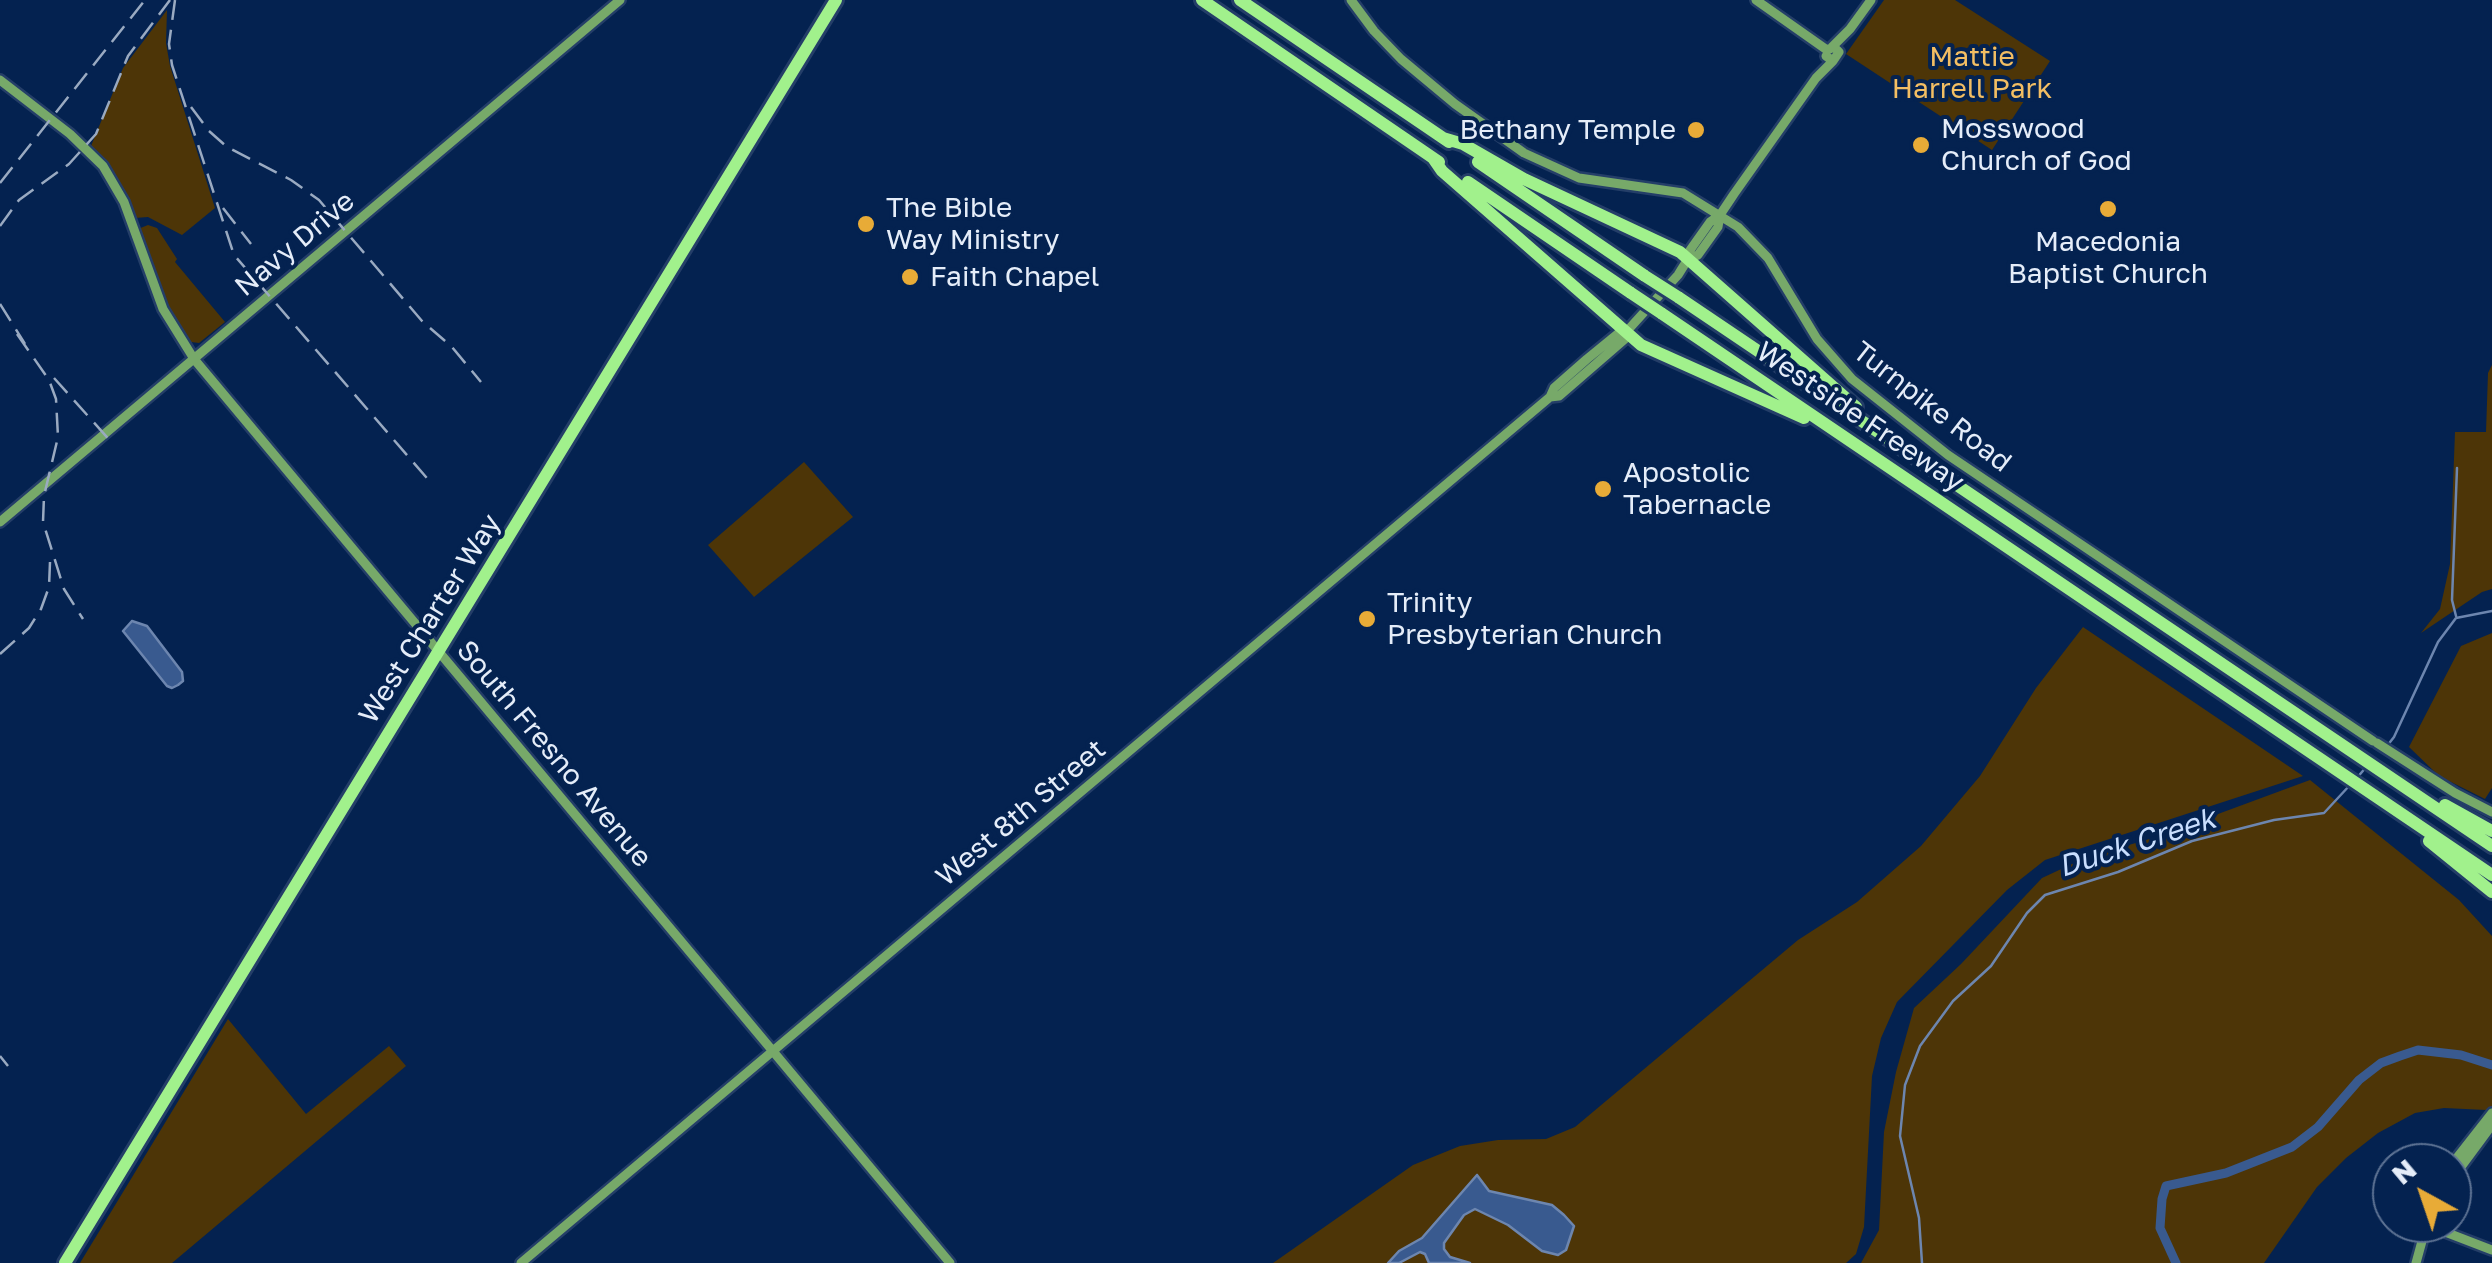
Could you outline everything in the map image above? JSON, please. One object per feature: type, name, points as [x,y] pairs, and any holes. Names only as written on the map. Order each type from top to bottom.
[{"type":"highway","name":"West Charter Way","points":[[65,1263],[836,0]]},
{"type":"highway","name":"Westside Freeway","points":[[1202,0],[2492,874]]},
{"type":"highway","name":"Westside Freeway","points":[[1240,0],[2492,846]]},
{"type":"highway","points":[[1443,138],[1463,144],[1524,179],[1666,244],[1871,419],[1890,442]]},
{"type":"highway","points":[[1433,158],[1442,170],[1651,351],[1783,407],[1876,458]]},
{"type":"highway","points":[[2385,774],[2402,778],[2492,831]]},
{"type":"highway","points":[[2391,806],[2492,892]]},
{"type":"street","name":"Navy Drive","points":[[0,522],[620,0]]},
{"type":"street","name":"Turnpike Road","points":[[1351,0],[1402,59],[1455,104],[1524,153],[1579,178],[1683,192],[1744,232],[1768,258],[1836,363],[1948,455],[2375,742],[2492,812]]},
{"type":"street","points":[[1756,0],[1831,53]]},
{"type":"street","name":"West 8th Street","points":[[1550,397],[1559,396],[1626,338],[1627,331],[1688,259],[1688,253],[1710,222],[1720,216],[1870,0]]},
{"type":"street","name":"South Fresno Avenue","points":[[0,80],[70,134],[103,166],[124,202],[163,309],[194,358],[950,1263]]},
{"type":"street","name":"West 8th Street","points":[[522,1263],[1550,397],[1560,383],[1620,332],[1627,331]]},
{"type":"street","points":[[1560,383],[1578,380],[1587,360]]},
{"type":"street","points":[[2469,1143],[2492,1114]]},
{"type":"street","points":[[2472,1152],[2492,1126]]},
{"type":"green space","name":"Mattie Harrell Park","points":[[1884,0],[1955,0],[2050,61],[1992,150],[1846,54]]},
{"type":"green space","points":[[167,10],[170,66],[215,208],[182,235],[148,217],[135,218],[118,181],[91,146],[123,68]]},
{"type":"green space","points":[[148,225],[157,228],[177,259],[175,262],[225,322],[199,343],[191,342],[181,330],[162,296],[138,229]]},
{"type":"green space","points":[[2492,365],[2492,589],[2421,633],[2440,609],[2450,564],[2455,432],[2486,432],[2488,373]]},
{"type":"green space","points":[[804,462],[853,517],[754,597],[708,545]]},
{"type":"green space","points":[[2083,627],[2303,776],[2045,860],[2007,890],[1897,1002],[1881,1038],[1872,1076],[1864,1227],[1856,1254],[1846,1263],[1273,1263],[1413,1165],[1460,1146],[1546,1139],[1575,1127],[1798,940],[1857,902],[1921,846],[1980,776],[2036,688]]},
{"type":"green space","points":[[2492,633],[2492,788],[2485,799],[2439,776],[2409,747],[2461,646]]},
{"type":"green space","points":[[2310,780],[2459,900],[2492,936],[2492,1114],[2486,1110],[2444,1108],[2415,1113],[2378,1133],[2317,1187],[2264,1263],[1861,1263],[1879,1230],[1884,1132],[1914,1008],[2042,878],[2087,857],[2153,838]]},
{"type":"green space","points":[[228,1019],[306,1114],[389,1046],[406,1066],[172,1263],[80,1263]]},
{"type":"water","points":[[132,621],[147,626],[182,672],[183,681],[178,685],[167,686],[123,631]]},
{"type":"water","points":[[1477,1175],[1489,1191],[1552,1205],[1564,1215],[1574,1226],[1566,1250],[1558,1255],[1542,1251],[1508,1225],[1475,1209],[1464,1215],[1444,1243],[1450,1257],[1470,1263],[1429,1263],[1420,1252],[1399,1263],[1388,1263],[1399,1251],[1422,1238]]},
{"type":"waterway","points":[[2456,616],[2452,600],[2457,468]]},
{"type":"waterway","name":"Duck Creek","points":[[2387,746],[2438,642],[2456,618],[2492,611]]},
{"type":"waterway","name":"Duck Creek","points":[[2356,779],[2367,766]]},
{"type":"waterway","name":"Duck Creek","points":[[1922,1263],[1919,1218],[1900,1136],[1905,1085],[1920,1046],[1953,1001],[1991,966],[2027,913],[2045,895],[2118,872],[2192,841],[2274,820],[2324,813],[2350,785]]},
{"type":"waterway","points":[[2176,1263],[2160,1228],[2166,1186],[2226,1173],[2292,1147],[2318,1127],[2359,1080],[2381,1063],[2418,1050],[2461,1055],[2492,1065]]},
{"type":"railway","points":[[0,183],[145,0]]},
{"type":"railway","points":[[0,226],[19,200],[69,164],[96,134],[128,56],[170,0]]},
{"type":"railway","points":[[175,0],[169,44],[172,65],[234,255],[432,484]]},
{"type":"railway","points":[[191,107],[227,147],[291,180],[319,200],[422,321],[452,347],[481,382]]},
{"type":"railway","points":[[223,208],[251,244]]},
{"type":"railway","points":[[0,304],[25,344]]},
{"type":"railway","points":[[17,334],[49,380],[56,399],[58,437],[44,496],[43,522],[64,589],[83,619]]},
{"type":"railway","points":[[54,378],[114,445]]},
{"type":"railway","points":[[0,654],[29,628],[41,609],[49,587],[50,562]]},
{"type":"railway","points":[[0,1056],[8,1066]]},
{"type":"place","name":"Bethany Temple","points":[[1696,130]]},
{"type":"place","name":"Mosswood Church of God","points":[[1921,145]]},
{"type":"place","name":"Macedonia Baptist Church","points":[[2108,209]]},
{"type":"place","name":"The Bible Way Ministry","points":[[866,224]]},
{"type":"place","name":"Faith Chapel","points":[[910,277]]},
{"type":"place","name":"Apostolic Tabernacle","points":[[1603,489]]},
{"type":"place","name":"Trinity Presbyterian Church","points":[[1367,619]]}]
